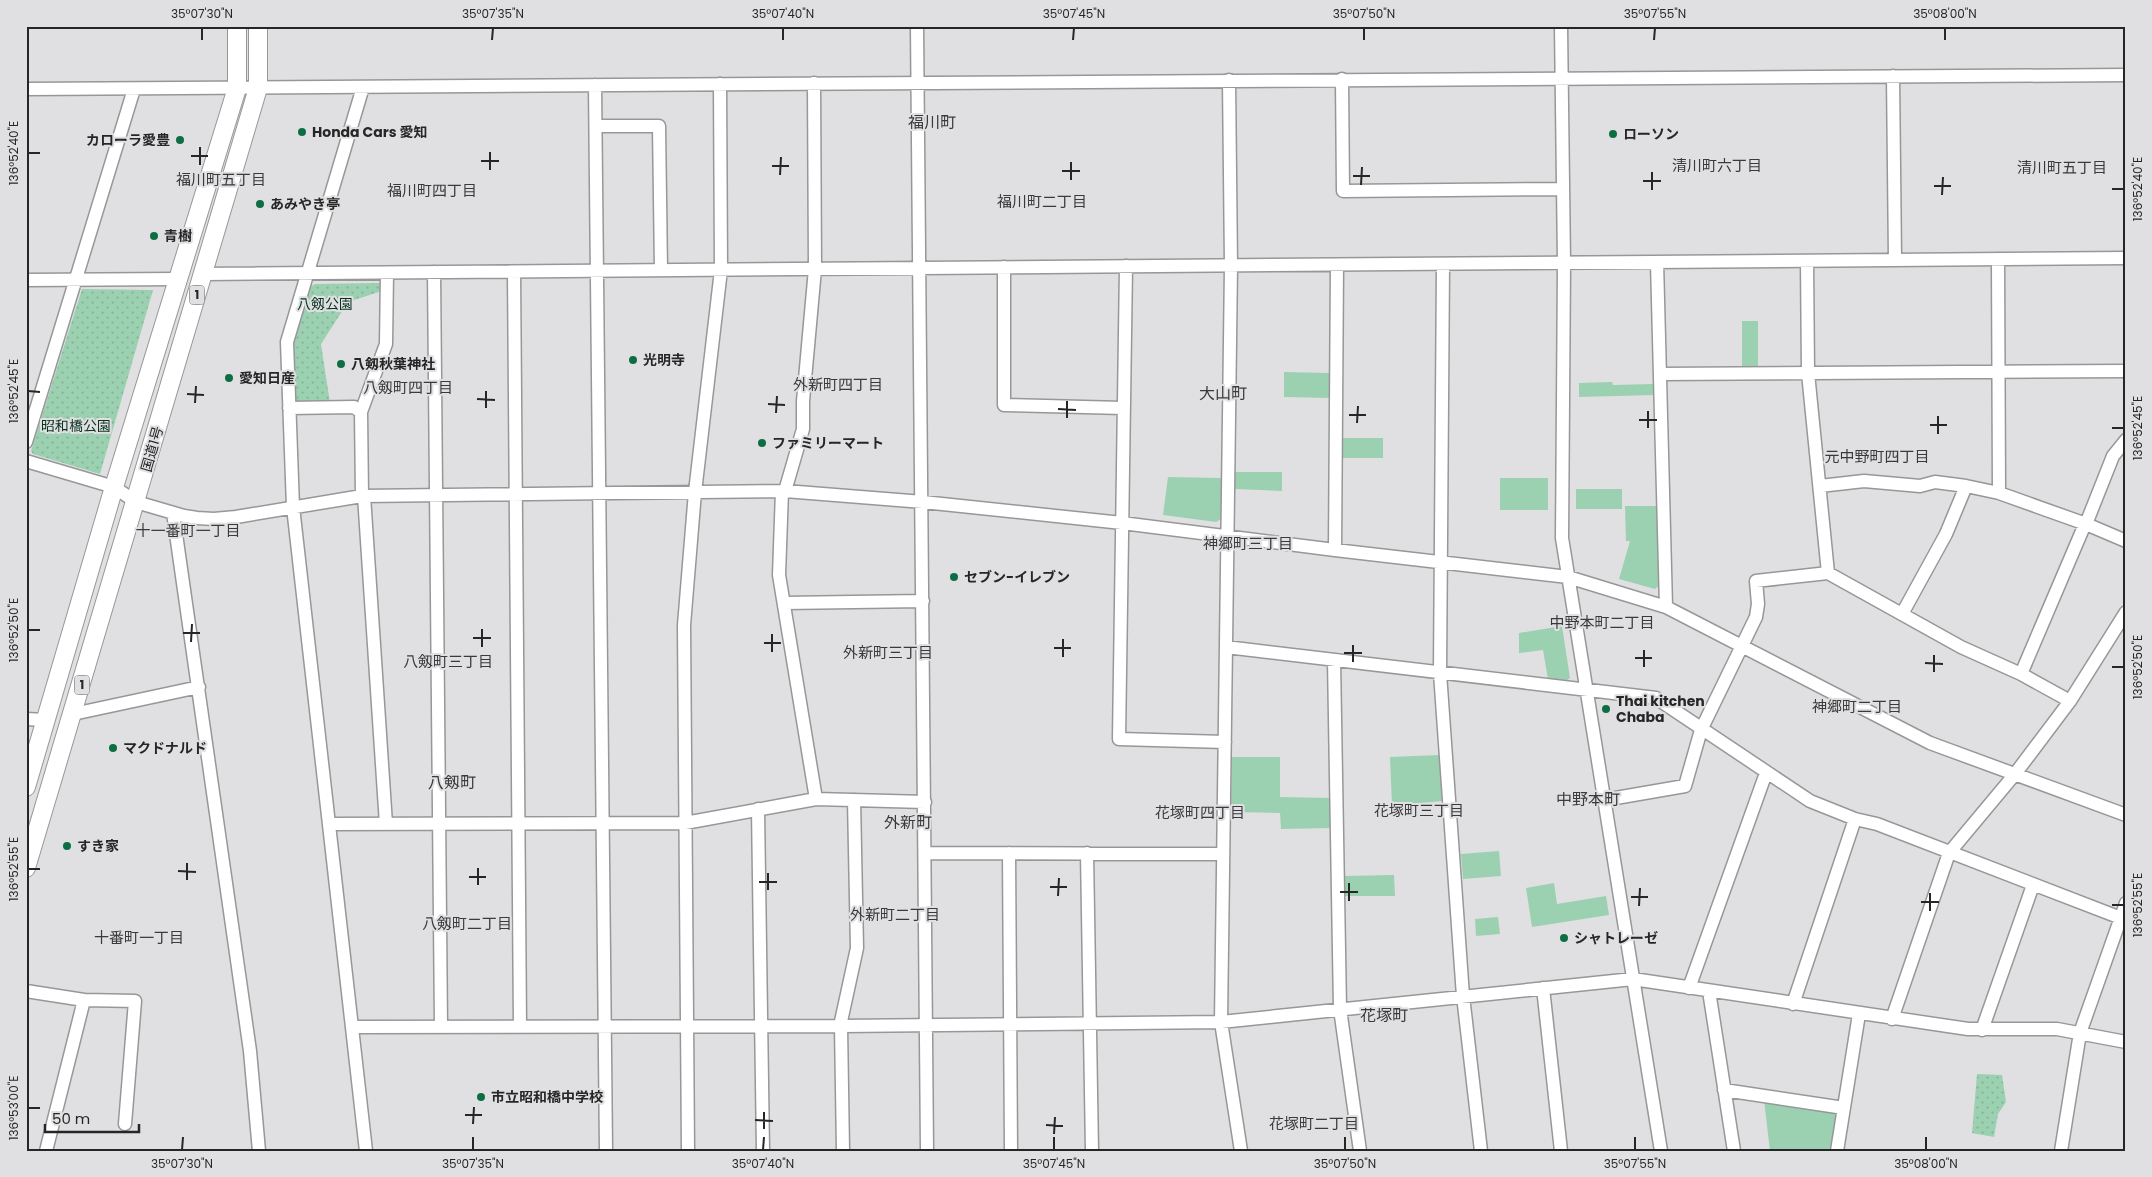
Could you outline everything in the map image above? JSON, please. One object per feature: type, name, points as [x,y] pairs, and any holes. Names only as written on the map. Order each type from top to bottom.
[{"type":"highway","name":"国道1号","points":[[26,787],[114,487],[237,88],[237,26]]},
{"type":"highway","name":"国道1号","points":[[26,868],[74,714],[258,88],[258,26]]},
{"type":"street","points":[[917,26],[926,853],[927,1151]]},
{"type":"street","points":[[1561,26],[1564,263],[1562,538],[1661,1151]]},
{"type":"street","points":[[26,90],[1342,79],[2126,75]]},
{"type":"street","points":[[1893,76],[1896,260]]},
{"type":"street","points":[[1342,79],[1343,191],[1563,189]]},
{"type":"street","points":[[1229,80],[1231,266],[1221,1022],[1241,1151]]},
{"type":"street","points":[[814,83],[816,269],[803,401],[803,429],[784,491],[779,575],[816,799]]},
{"type":"street","points":[[688,1151],[684,625],[695,492],[721,270],[720,84]]},
{"type":"street","points":[[595,85],[606,1151]]},
{"type":"street","points":[[363,87],[287,342],[293,507],[366,1151]]},
{"type":"street","points":[[26,442],[134,89]]},
{"type":"street","points":[[596,126],[659,126],[661,270]]},
{"type":"street","points":[[203,274],[2126,258]]},
{"type":"street","points":[[1998,259],[1999,493]]},
{"type":"street","points":[[1807,261],[1808,373],[1828,573]]},
{"type":"street","points":[[1657,262],[1666,607]]},
{"type":"street","points":[[1443,264],[1440,673],[1463,996],[1481,1151]]},
{"type":"street","points":[[1335,550],[1337,265]]},
{"type":"street","points":[[1126,266],[1119,740],[1225,742]]},
{"type":"street","points":[[1004,268],[1004,405],[1123,408]]},
{"type":"street","points":[[434,272],[441,1026]]},
{"type":"street","points":[[514,272],[520,1026]]},
{"type":"street","points":[[386,824],[363,496],[361,412],[386,344],[387,273]]},
{"type":"street","points":[[26,280],[178,279]]},
{"type":"street","points":[[1660,374],[2126,371]]},
{"type":"street","points":[[290,408],[354,407],[361,412]]},
{"type":"street","points":[[2021,674],[2086,524],[2113,456],[2126,440]]},
{"type":"street","points":[[26,461],[114,487],[136,502],[197,518],[214,519],[363,496],[784,491],[922,502],[1122,523],[1568,577],[1666,607],[1930,743],[2126,815]]},
{"type":"street","points":[[1820,486],[1864,481],[1920,486],[1935,482],[1966,486],[1999,493],[2086,524],[2126,541]]},
{"type":"street","points":[[1902,614],[1946,534],[1966,486]]},
{"type":"street","points":[[173,513],[250,1051],[259,1151]]},
{"type":"street","points":[[1604,800],[1685,786],[1701,730],[1756,617],[1758,604],[1756,581],[1828,573],[1961,647],[2021,674],[2070,701]]},
{"type":"street","points":[[784,602],[923,601]]},
{"type":"street","points":[[1892,1019],[1949,853],[2015,774],[2070,701],[2126,612]]},
{"type":"street","points":[[1226,647],[1656,698],[1701,730],[1810,801],[1877,824],[2121,918]]},
{"type":"street","points":[[1334,660],[1340,1009],[1360,1151]]},
{"type":"street","points":[[74,714],[199,687]]},
{"type":"street","points":[[26,719],[46,720]]},
{"type":"street","points":[[1690,988],[1766,773]]},
{"type":"street","points":[[329,824],[602,825],[685,823],[816,799],[925,802]]},
{"type":"street","points":[[842,1151],[840,1026],[857,948],[854,800]]},
{"type":"street","points":[[758,810],[763,1151]]},
{"type":"street","points":[[1793,1004],[1855,818]]},
{"type":"street","points":[[926,853],[1223,854]]},
{"type":"street","points":[[1009,853],[1011,1151]]},
{"type":"street","points":[[1088,853],[1092,1151]]},
{"type":"street","points":[[1982,1030],[2033,885]]},
{"type":"street","points":[[2061,1151],[2080,1033],[2126,903]]},
{"type":"street","points":[[353,1027],[840,1026],[1221,1022],[1633,979],[1968,1030],[2056,1030],[2126,1042]]},
{"type":"street","points":[[1544,988],[1561,1151]]},
{"type":"street","points":[[26,991],[84,1000],[135,1001],[125,1124]]},
{"type":"street","points":[[1709,991],[1734,1151]]},
{"type":"street","points":[[46,1151],[84,1000]]},
{"type":"street","points":[[1837,1151],[1859,1014]]},
{"type":"street","points":[[1724,1090],[1844,1108]]},
{"type":"green space","name":"八剱公園","points":[[380,283],[383,285],[382,291],[348,302],[321,344],[330,403],[296,404],[293,345],[310,287],[315,284]]},
{"type":"green space","name":"昭和橋公園","points":[[82,289],[153,290],[100,474],[33,454],[31,451]]},
{"type":"green space","points":[[1742,321],[1758,321],[1758,370],[1742,370]]},
{"type":"green space","points":[[1284,372],[1329,373],[1329,398],[1284,397]]},
{"type":"green space","points":[[1612,382],[1613,385],[1653,384],[1654,395],[1579,397],[1579,383]]},
{"type":"green space","points":[[1341,438],[1383,438],[1383,458],[1341,458]]},
{"type":"green space","points":[[1235,472],[1282,472],[1282,491],[1235,489]]},
{"type":"green space","points":[[1168,477],[1221,478],[1221,519],[1216,522],[1163,515]]},
{"type":"green space","points":[[1500,478],[1548,478],[1548,510],[1500,510]]},
{"type":"green space","points":[[1576,489],[1622,489],[1622,509],[1576,509]]},
{"type":"green space","points":[[1625,506],[1657,506],[1659,586],[1655,589],[1619,579],[1630,541],[1626,541]]},
{"type":"green space","points":[[1562,626],[1570,678],[1566,681],[1548,679],[1543,650],[1519,653],[1519,633]]},
{"type":"green space","points":[[1439,755],[1442,801],[1392,806],[1390,757]]},
{"type":"green space","points":[[1232,757],[1280,757],[1280,797],[1331,798],[1331,828],[1281,829],[1280,813],[1231,812]]},
{"type":"green space","points":[[1499,851],[1501,876],[1463,879],[1461,854]]},
{"type":"green space","points":[[1394,875],[1395,896],[1345,896],[1345,876]]},
{"type":"green space","points":[[1554,883],[1557,904],[1606,896],[1609,915],[1532,927],[1526,888]]},
{"type":"green space","points":[[1498,917],[1500,934],[1476,936],[1475,919]]},
{"type":"green space","points":[[1977,1074],[2002,1075],[2006,1102],[1998,1114],[1994,1137],[1972,1133]]},
{"type":"green space","points":[[1764,1100],[1834,1110],[1838,1117],[1834,1147],[1829,1151],[1770,1151]]},
{"type":"place","name":"Honda Cars 愛知","points":[[302,132]]},
{"type":"place","name":"ローソン","points":[[1613,134]]},
{"type":"place","name":"カローラ愛豊","points":[[180,140]]},
{"type":"place","name":"あみやき亭","points":[[260,204]]},
{"type":"place","name":"青樹","points":[[154,236]]},
{"type":"place","name":"光明寺","points":[[633,360]]},
{"type":"place","name":"八剱秋葉神社","points":[[341,364]]},
{"type":"place","name":"愛知日産","points":[[229,378]]},
{"type":"place","name":"ファミリーマート","points":[[762,443]]},
{"type":"place","name":"セブン-イレブン","points":[[954,577]]},
{"type":"place","name":"Thai kitchen Chaba","points":[[1606,709]]},
{"type":"place","name":"マクドナルド","points":[[113,748]]},
{"type":"place","name":"すき家","points":[[67,846]]},
{"type":"place","name":"シャトレーゼ","points":[[1564,938]]},
{"type":"place","name":"市立昭和橋中学校","points":[[481,1097]]},
{"type":"district","name":"福川町","points":[[932,122]]},
{"type":"district","name":"清川町六丁目","points":[[1717,166]]},
{"type":"district","name":"清川町五丁目","points":[[2062,168]]},
{"type":"district","name":"福川町五丁目","points":[[221,180]]},
{"type":"district","name":"福川町四丁目","points":[[432,191]]},
{"type":"district","name":"福川町二丁目","points":[[1042,202]]},
{"type":"district","name":"外新町四丁目","points":[[838,385]]},
{"type":"district","name":"八剱町四丁目","points":[[408,388]]},
{"type":"district","name":"大山町","points":[[1223,393]]},
{"type":"district","name":"元中野町四丁目","points":[[1877,457]]},
{"type":"district","name":"十一番町一丁目","points":[[188,531]]},
{"type":"district","name":"神郷町三丁目","points":[[1248,544]]},
{"type":"district","name":"中野本町二丁目","points":[[1602,623]]},
{"type":"district","name":"外新町三丁目","points":[[888,653]]},
{"type":"district","name":"八剱町三丁目","points":[[448,662]]},
{"type":"district","name":"神郷町二丁目","points":[[1857,707]]},
{"type":"district","name":"八剱町","points":[[452,782]]},
{"type":"district","name":"中野本町","points":[[1588,799]]},
{"type":"district","name":"花塚町三丁目","points":[[1419,811]]},
{"type":"district","name":"花塚町四丁目","points":[[1200,813]]},
{"type":"district","name":"外新町","points":[[908,822]]},
{"type":"district","name":"外新町二丁目","points":[[895,915]]},
{"type":"district","name":"八剱町二丁目","points":[[467,924]]},
{"type":"district","name":"十番町一丁目","points":[[139,938]]},
{"type":"district","name":"花塚町","points":[[1384,1015]]},
{"type":"district","name":"花塚町二丁目","points":[[1314,1124]]}]
